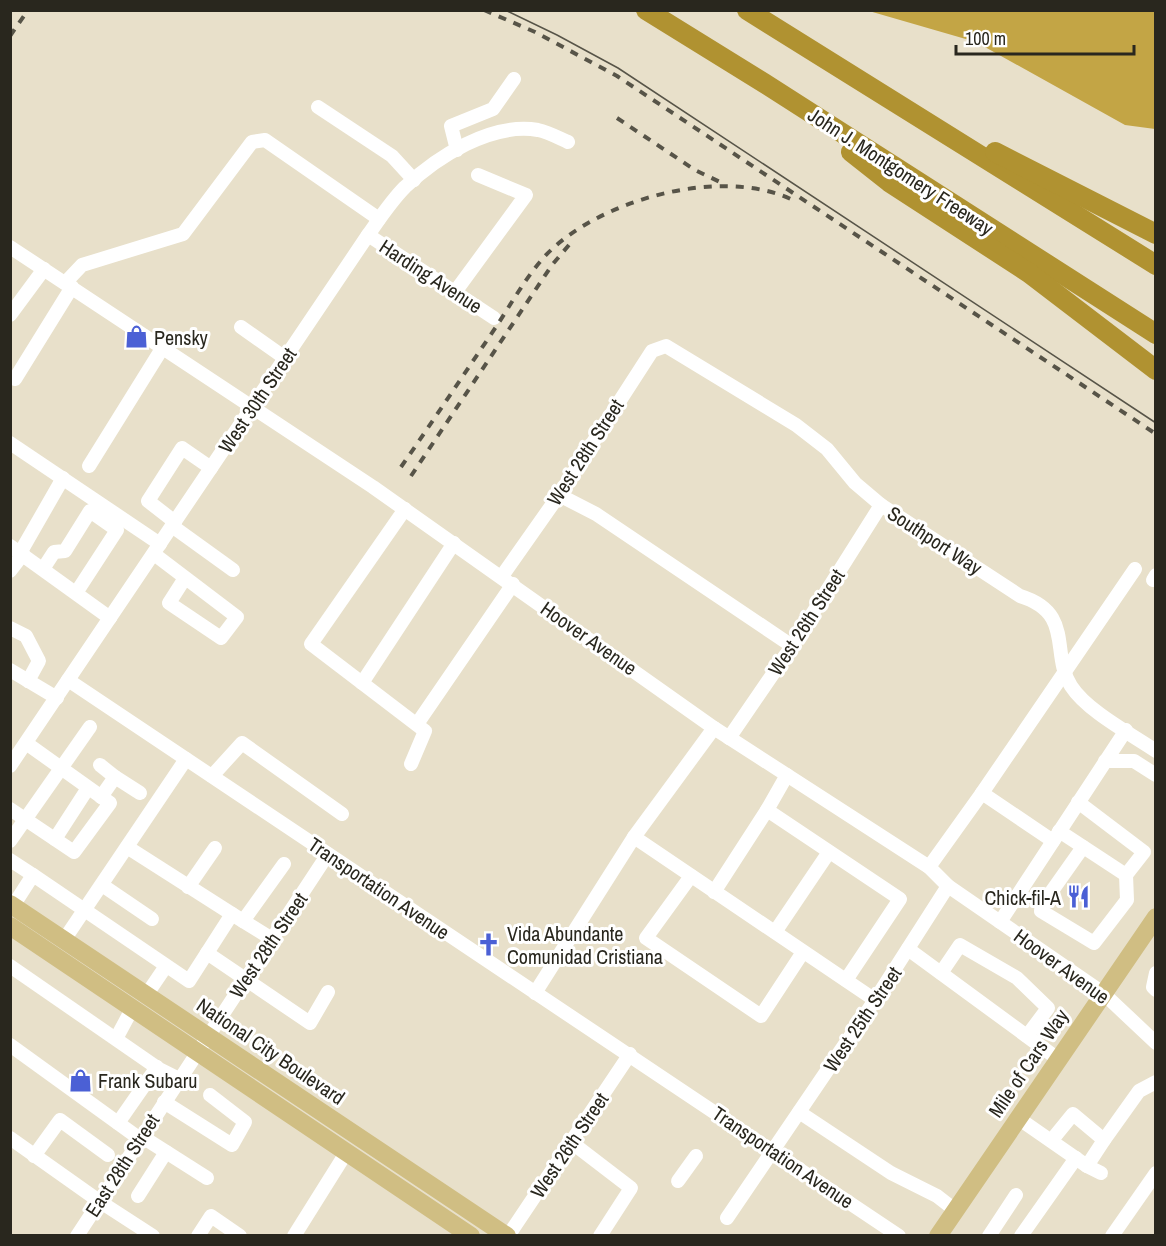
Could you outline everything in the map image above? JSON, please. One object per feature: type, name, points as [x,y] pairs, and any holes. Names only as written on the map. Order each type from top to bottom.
[{"type":"highway","name":"John J. Montgomery Freeway","points":[[645,10],[764,83],[1155,334]]},
{"type":"highway","points":[[747,10],[1155,265]]},
{"type":"highway","points":[[764,83],[889,182],[1029,273],[1155,370]]},
{"type":"highway","points":[[899,105],[1084,195],[1155,234]]},
{"type":"main road","name":"National City Boulevard","points":[[12,905],[507,1236]]},
{"type":"main road","name":"Mile of Cars Way","points":[[938,1236],[1155,917]]},
{"type":"main road","points":[[10,926],[471,1236]]},
{"type":"street","points":[[457,150],[451,126],[493,109],[514,79]]},
{"type":"street","points":[[318,107],[392,156],[414,180]]},
{"type":"street","name":"West 30th Street","points":[[10,766],[379,219],[414,180],[457,150],[510,131],[538,130],[568,142]]},
{"type":"street","points":[[15,379],[82,265],[183,234],[252,142],[265,140],[379,219]]},
{"type":"street","points":[[455,292],[526,195],[478,175]]},
{"type":"street","name":"Harding Avenue","points":[[368,234],[495,318]]},
{"type":"street","name":"Hoover Avenue","points":[[10,247],[253,406],[405,509],[714,728],[929,867],[948,886],[1103,993],[1155,1043]]},
{"type":"street","points":[[11,313],[44,269]]},
{"type":"street","points":[[241,327],[285,358]]},
{"type":"street","name":"West 28th Street","points":[[417,724],[559,495],[652,351],[666,346],[678,351]]},
{"type":"street","points":[[89,466],[163,347]]},
{"type":"street","name":"Southport Way","points":[[678,351],[820,443],[855,483],[881,505],[1020,596],[1035,600],[1052,618],[1062,643],[1064,669],[1071,686],[1089,704],[1155,751]]},
{"type":"street","points":[[10,443],[63,478],[157,549],[185,578],[237,617],[221,638],[169,603],[185,578]]},
{"type":"street","points":[[212,468],[182,448],[148,501],[173,524],[233,570]]},
{"type":"street","points":[[10,571],[18,551],[63,478]]},
{"type":"street","points":[[559,495],[596,514],[792,646]]},
{"type":"street","name":"West 26th Street","points":[[729,738],[792,646],[881,505]]},
{"type":"street","points":[[405,509],[310,644],[425,731],[411,764]]},
{"type":"street","points":[[43,569],[54,552],[65,551],[90,511],[117,530],[76,593]]},
{"type":"street","points":[[362,683],[454,543]]},
{"type":"street","points":[[18,551],[110,618]]},
{"type":"street","points":[[929,867],[1135,569]]},
{"type":"street","points":[[10,628],[26,636],[39,661],[28,681]]},
{"type":"street","points":[[10,670],[57,698]]},
{"type":"street","name":"Transportation Avenue","points":[[68,680],[899,1236]]},
{"type":"street","points":[[10,842],[90,727]]},
{"type":"street","points":[[535,993],[634,837],[714,728]]},
{"type":"street","points":[[1000,922],[1126,730]]},
{"type":"street","points":[[10,809],[75,852],[110,803],[26,743]]},
{"type":"street","points":[[212,776],[242,743],[342,814]]},
{"type":"street","points":[[64,940],[186,759]]},
{"type":"street","points":[[1105,761],[1134,761],[1155,775]]},
{"type":"street","points":[[100,765],[140,793]]},
{"type":"street","points":[[714,891],[787,776]]},
{"type":"street","points":[[101,797],[115,777]]},
{"type":"street","points":[[55,839],[88,788]]},
{"type":"street","points":[[982,793],[1056,836],[1083,847],[1126,875]]},
{"type":"street","points":[[1078,802],[1150,850],[1126,875],[1127,900],[1094,944],[1041,911],[1042,905],[1083,847]]},
{"type":"street","points":[[767,810],[900,899],[846,980]]},
{"type":"street","points":[[634,837],[875,1000]]},
{"type":"street","points":[[127,847],[272,939]]},
{"type":"street","points":[[188,887],[215,848]]},
{"type":"street","points":[[775,932],[829,852]]},
{"type":"street","name":"West 28th Street","points":[[208,1035],[328,854]]},
{"type":"street","points":[[10,860],[189,981],[207,953],[284,864]]},
{"type":"street","points":[[12,905],[33,875]]},
{"type":"street","points":[[691,876],[646,938],[751,1010],[761,1016],[804,952]]},
{"type":"street","points":[[102,885],[152,919]]},
{"type":"street","name":"West 25th Street","points":[[727,1218],[875,1000],[948,886]]},
{"type":"street","points":[[941,973],[960,945],[1017,978],[1048,1008],[1027,1036]]},
{"type":"street","points":[[908,949],[1058,1059]]},
{"type":"street","points":[[207,953],[310,1023],[328,992]]},
{"type":"street","points":[[10,966],[117,1037],[157,1067],[179,1079]]},
{"type":"street","points":[[147,994],[166,966]]},
{"type":"street","points":[[1155,973],[1153,987],[1155,990]]},
{"type":"street","points":[[117,1037],[132,1009]]},
{"type":"street","name":"East 28th Street","points":[[76,1236],[208,1035]]},
{"type":"street","points":[[10,1045],[118,1123],[207,1178]]},
{"type":"street","name":"West 26th Street","points":[[507,1236],[630,1054]]},
{"type":"street","points":[[118,1123],[157,1067]]},
{"type":"street","points":[[1021,1236],[1081,1162],[1104,1140],[1139,1091],[1155,1082]]},
{"type":"street","points":[[164,1102],[232,1145],[245,1122],[210,1095]]},
{"type":"street","points":[[799,1112],[891,1173],[937,1196],[955,1210]]},
{"type":"street","points":[[1051,1141],[1072,1114],[1104,1140]]},
{"type":"street","points":[[1018,1118],[1081,1162],[1101,1173]]},
{"type":"street","points":[[34,1156],[60,1120],[108,1155]]},
{"type":"street","points":[[10,1138],[153,1236]]},
{"type":"street","points":[[571,1142],[631,1188],[600,1236]]},
{"type":"street","points":[[138,1196],[166,1152]]},
{"type":"street","points":[[294,1236],[346,1153]]},
{"type":"street","points":[[678,1181],[696,1156]]},
{"type":"street","points":[[1112,1236],[1155,1173]]},
{"type":"street","points":[[989,1236],[1016,1195]]},
{"type":"street","points":[[198,1236],[211,1216],[240,1236]]},
{"type":"shaded area","points":[[869,11],[1155,11],[1155,129],[1125,125],[976,42]]},
{"type":"tram line","points":[[505,10],[618,68],[1156,423]]},
{"type":"railway","points":[[10,36],[28,10]]},
{"type":"railway","points":[[484,10],[535,32],[617,76],[1156,434]]},
{"type":"railway","points":[[617,118],[695,170],[722,183]]},
{"type":"railway","points":[[401,467],[531,273],[545,256],[568,236],[597,218],[629,204],[663,194],[698,188],[733,186],[766,191],[795,201]]},
{"type":"railway","points":[[411,476],[552,265],[574,239]]},
{"type":"place","name":"Pensky","points":[[136,337]]},
{"type":"place","name":"Chick-fil-A","points":[[1079,897]]},
{"type":"place","name":"Vida Abundante Comunidad Cristiana","points":[[489,944]]},
{"type":"place","name":"Frank Subaru","points":[[80,1080]]}]
